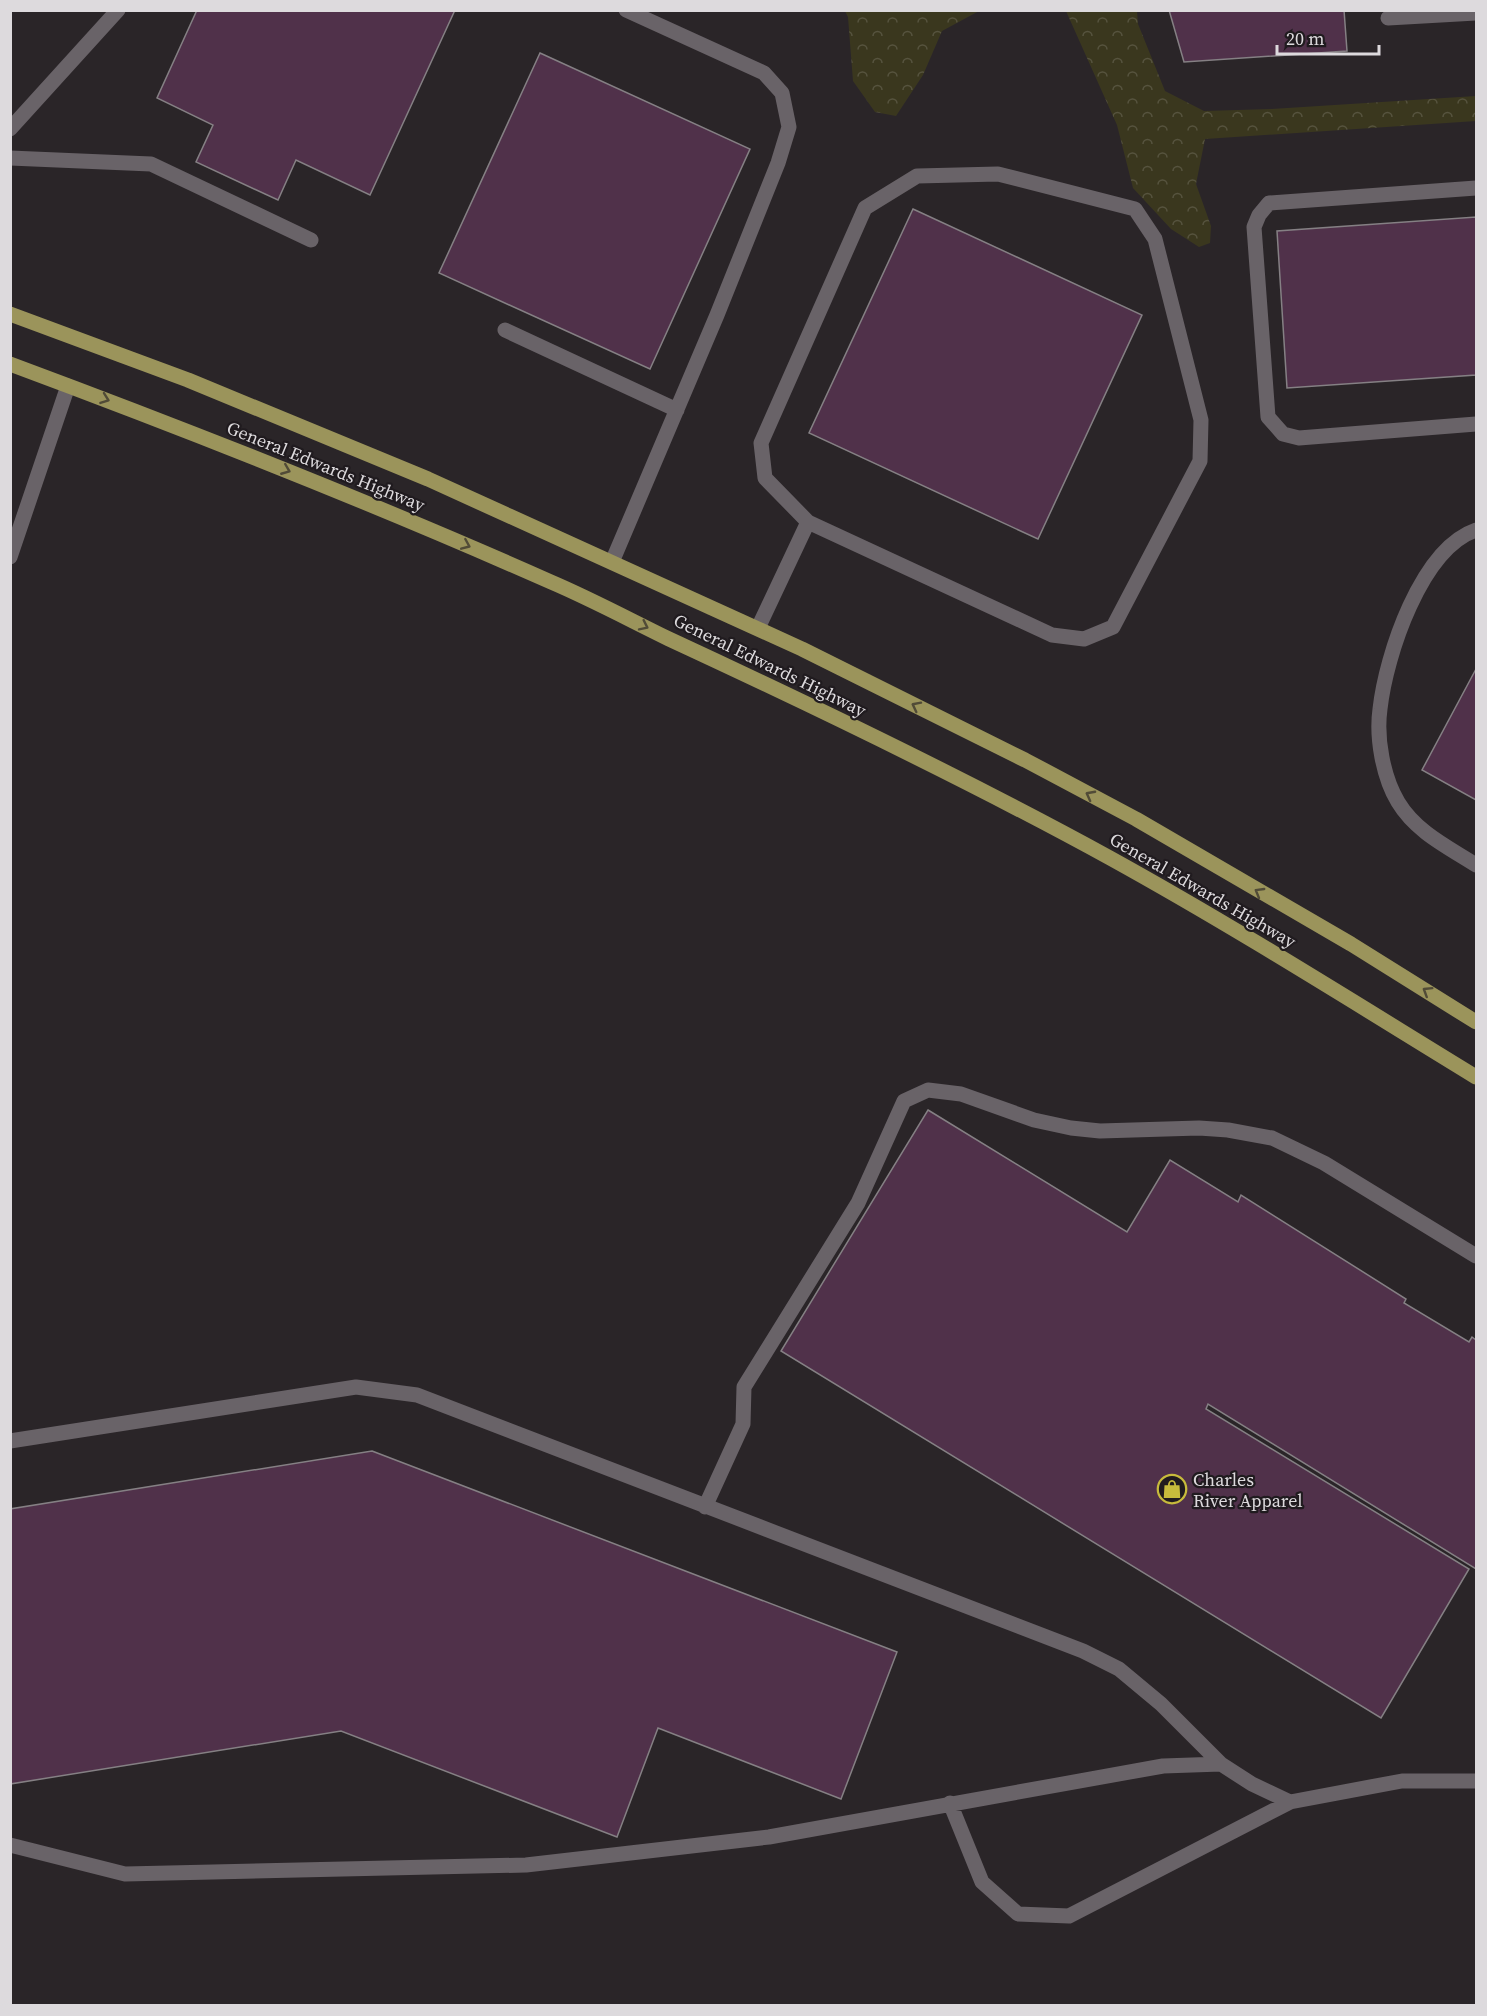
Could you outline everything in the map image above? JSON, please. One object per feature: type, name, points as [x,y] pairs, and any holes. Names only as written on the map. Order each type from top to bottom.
[{"type":"main road","name":"General Edwards Highway","points":[[10,314],[188,380],[428,479],[758,628],[1025,760],[1136,819],[1351,944],[1476,1022]]},
{"type":"main road","name":"General Edwards Highway","points":[[10,364],[289,471],[554,583],[782,691],[1004,802],[1113,860],[1327,984],[1476,1077]]},
{"type":"lane","points":[[10,129],[118,10]]},
{"type":"lane","points":[[612,562],[778,163],[789,127],[782,93],[764,73],[626,10]]},
{"type":"lane","points":[[1388,18],[1476,13]]},
{"type":"lane","points":[[10,158],[151,164],[311,240]]},
{"type":"lane","points":[[998,174],[1135,209],[1155,240],[1202,420],[1200,461],[1113,627],[1084,639],[1052,634],[808,522],[765,478],[760,443],[865,208],[917,176],[998,174]]},
{"type":"lane","points":[[1476,188],[1269,203],[1259,215],[1254,227],[1268,417],[1283,434],[1299,438],[1476,424]]},
{"type":"lane","points":[[506,330],[677,410]]},
{"type":"lane","points":[[10,557],[68,386]]},
{"type":"lane","points":[[758,628],[808,522]]},
{"type":"lane","points":[[1476,530],[1466,534],[1444,551],[1406,613],[1391,652],[1379,710],[1385,769],[1398,801],[1412,821],[1431,837],[1476,864]]},
{"type":"lane","points":[[705,1507],[743,1424],[744,1386],[858,1203],[904,1101],[928,1090],[961,1094],[1034,1120],[1071,1128],[1100,1131],[1199,1128],[1228,1130],[1272,1138],[1324,1163],[1476,1256]]},
{"type":"lane","points":[[10,1441],[356,1387],[417,1395],[1083,1651],[1119,1669],[1161,1704],[1221,1764],[1252,1784],[1290,1802]]},
{"type":"lane","points":[[10,1845],[125,1874],[526,1865],[769,1837],[1163,1766],[1221,1764]]},
{"type":"lane","points":[[950,1803],[982,1882],[1018,1914],[1069,1917],[1290,1802],[1402,1781],[1476,1781]]},
{"type":"green space","points":[[845,11],[979,11],[942,31],[923,75],[896,116],[875,112],[853,81],[848,17]]},
{"type":"green space","points":[[1066,11],[1137,11],[1138,24],[1165,91],[1204,111],[1476,96],[1476,121],[1205,139],[1196,184],[1211,226],[1210,243],[1199,247],[1171,229],[1133,188],[1117,125]]},
{"type":"building","points":[[197,10],[455,10],[370,195],[296,160],[278,200],[196,162],[213,125],[157,98]]},
{"type":"building","points":[[1169,10],[1344,10],[1347,51],[1184,62]]},
{"type":"building","points":[[540,53],[750,149],[650,369],[439,273]]},
{"type":"building","points":[[913,209],[1142,315],[1038,539],[809,433]]},
{"type":"building","points":[[1476,217],[1476,375],[1287,388],[1277,231]]},
{"type":"building","points":[[1476,669],[1476,800],[1422,770]]},
{"type":"building","name":"Charles River Apparel","points":[[928,1110],[1127,1232],[1170,1160],[1238,1202],[1241,1195],[1406,1299],[1404,1303],[1469,1342],[1472,1337],[1476,1340],[1476,1569],[1208,1404],[1206,1409],[1469,1569],[1381,1718],[781,1351]]},
{"type":"building","points":[[372,1451],[897,1652],[841,1799],[658,1728],[617,1837],[341,1731],[10,1784],[10,1509]]},
{"type":"place","name":"Charles River Apparel","points":[[1172,1489]]}]
